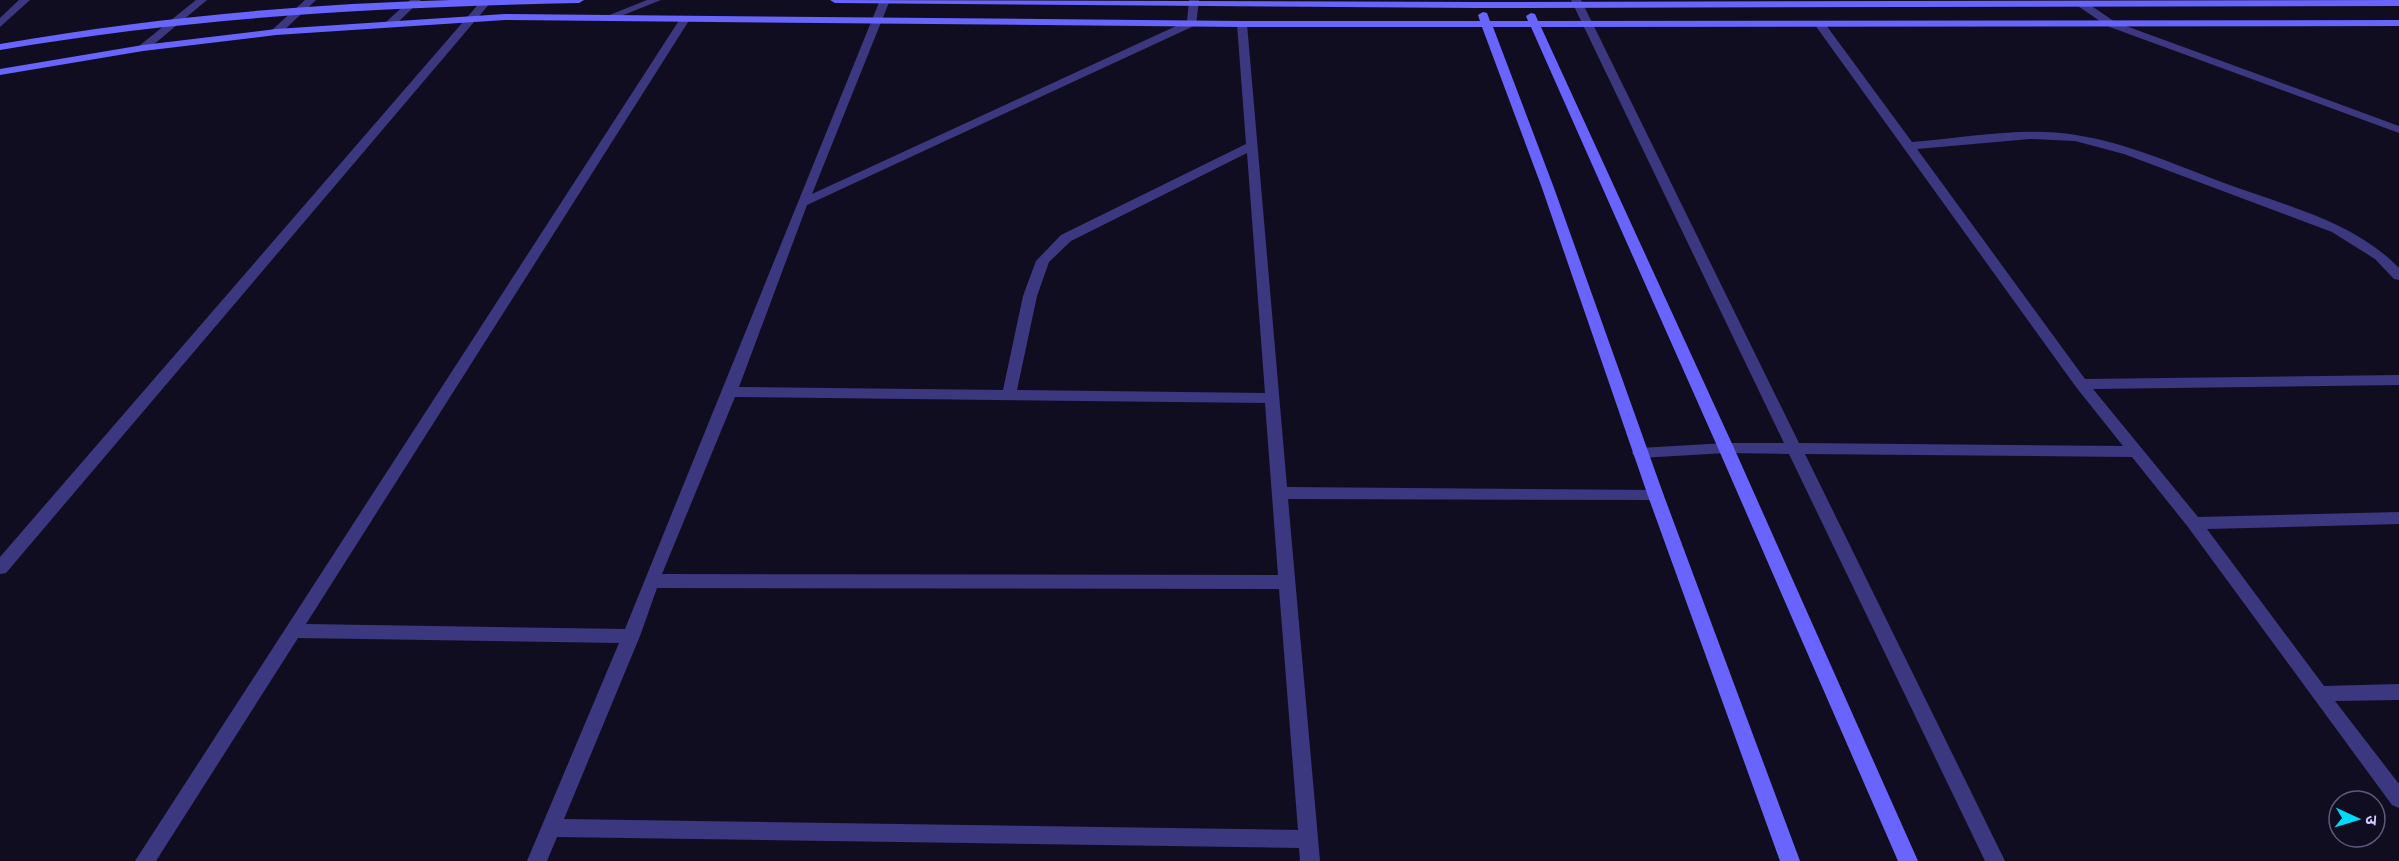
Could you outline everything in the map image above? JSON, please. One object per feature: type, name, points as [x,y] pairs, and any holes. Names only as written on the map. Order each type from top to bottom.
[{"type":"street","points":[[0,24],[24,0]]},
{"type":"street","points":[[143,48],[202,0]]},
{"type":"street","points":[[276,32],[311,0]]},
{"type":"street","points":[[0,47],[175,22],[300,10],[415,2],[579,0]]},
{"type":"street","points":[[607,18],[656,0]]},
{"type":"street","points":[[835,0],[2399,3]]},
{"type":"street","points":[[537,861],[730,392],[802,202],[885,0]]},
{"type":"street","points":[[389,25],[415,2]]},
{"type":"street","points":[[0,568],[486,2]]},
{"type":"street","points":[[1192,23],[1193,2]]},
{"type":"street","points":[[1477,2],[1548,188],[1640,453],[1790,861]]},
{"type":"street","points":[[1524,2],[1726,448],[1908,861]]},
{"type":"street","points":[[1577,2],[1995,861]]},
{"type":"street","points":[[2082,4],[2111,24],[2399,130]]},
{"type":"street","points":[[0,72],[143,48],[276,32],[505,17],[1242,24],[2399,23]]},
{"type":"street","points":[[145,861],[686,19]]},
{"type":"street","points":[[802,202],[1192,23]]},
{"type":"street","points":[[1819,23],[2081,384],[2194,523],[2399,799]]},
{"type":"street","points":[[1242,24],[1310,861]]},
{"type":"street","points":[[1910,146],[2030,136],[2075,138],[2128,151],[2336,229],[2379,256],[2399,276]]},
{"type":"street","points":[[1009,396],[1030,296],[1043,261],[1066,238],[1252,146]]},
{"type":"street","points":[[2081,384],[2399,380]]},
{"type":"street","points":[[730,392],[1273,398]]},
{"type":"street","points":[[1640,453],[1726,448],[2134,452]]},
{"type":"street","points":[[1280,494],[1656,496]]},
{"type":"street","points":[[2194,523],[2399,518]]},
{"type":"street","points":[[651,581],[1287,582]]},
{"type":"street","points":[[292,631],[631,636]]},
{"type":"street","points":[[2319,694],[2399,692]]},
{"type":"street","points":[[550,828],[1308,839]]}]
